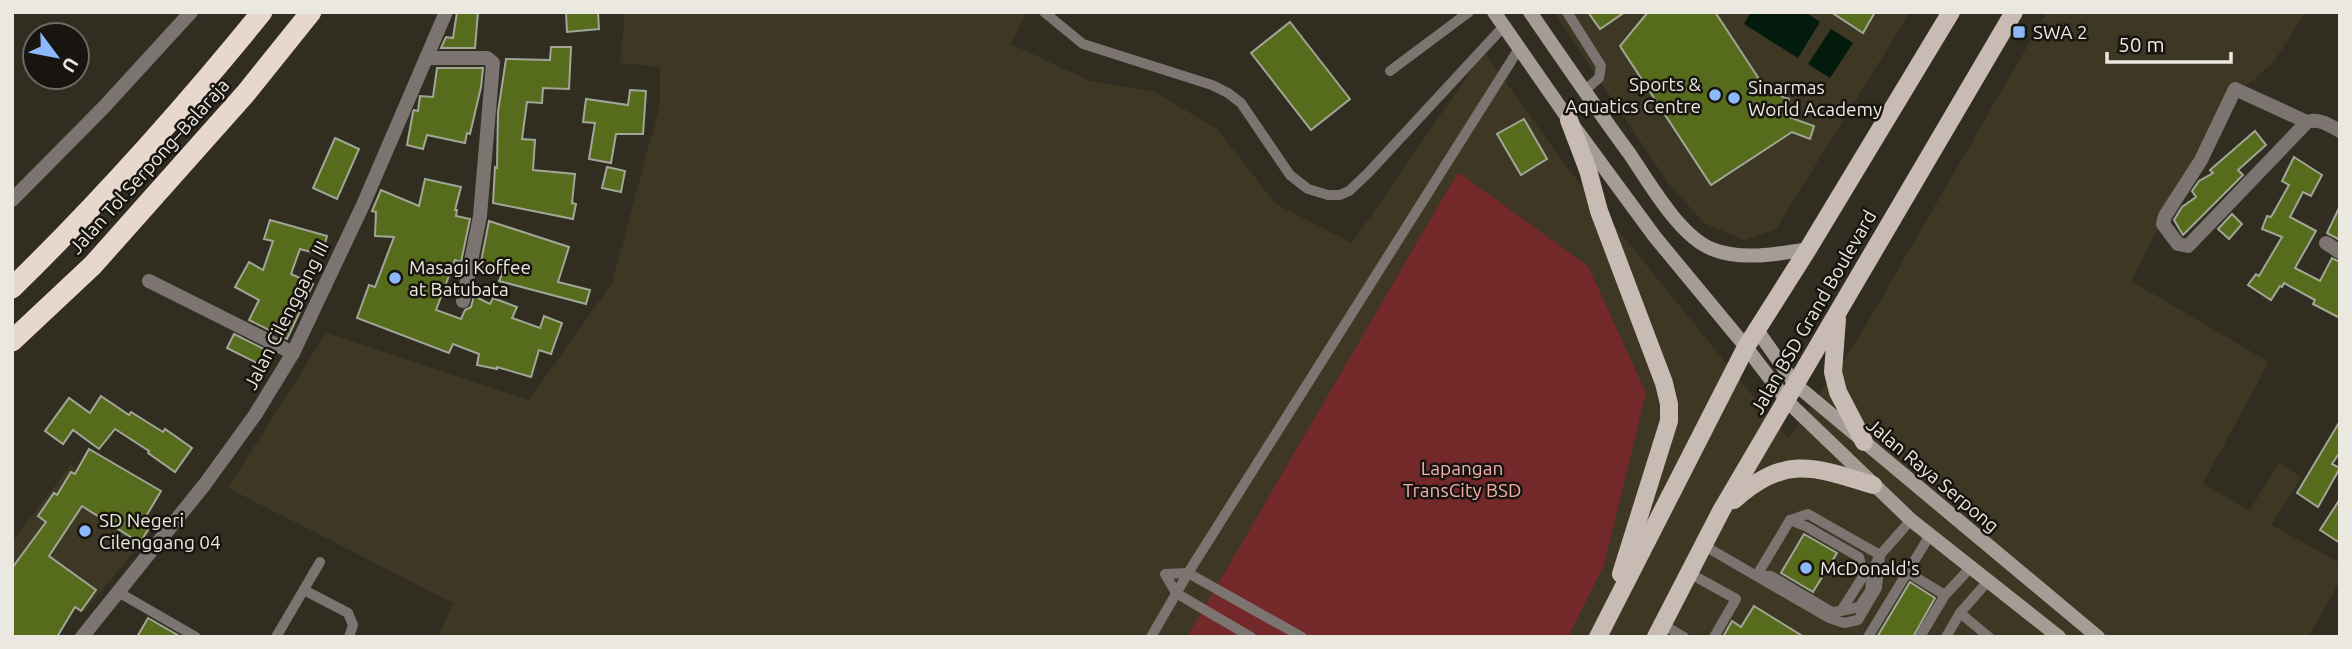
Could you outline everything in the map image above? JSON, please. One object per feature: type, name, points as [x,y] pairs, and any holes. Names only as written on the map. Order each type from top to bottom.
[{"type":"highway","name":"Jalan Tol Serpong–Balaraja","points":[[12,288],[66,236],[217,68],[262,12]]},
{"type":"highway","name":"Jalan Tol Serpong–Balaraja","points":[[12,341],[93,265],[246,93],[311,12]]},
{"type":"main road","points":[[1494,12],[1655,237],[1787,401],[1911,520],[2059,637]]},
{"type":"main road","points":[[1530,12],[1684,228],[1702,245],[1730,254],[1776,254],[1808,249]]},
{"type":"main road","name":"Jalan BSD Grand Boulevard","points":[[1602,630],[1746,347],[1951,12]]},
{"type":"main road","name":"Jalan BSD Grand Boulevard","points":[[1659,631],[1721,511],[2014,12]]},
{"type":"main road","points":[[1569,120],[1588,170],[1599,211],[1664,383],[1669,404],[1669,421],[1602,630]]},
{"type":"main road","points":[[1838,312],[1833,372],[1844,407],[1864,442]]},
{"type":"main road","name":"Jalan Raya Serpong","points":[[1757,330],[1796,384],[2098,637]]},
{"type":"main road","points":[[1721,511],[1753,483],[1781,470],[1820,470],[1872,485]]},
{"type":"street","points":[[12,200],[104,107],[191,12]]},
{"type":"street","name":"Jalan Cilenggang III","points":[[82,637],[213,474],[255,415],[293,353],[363,205],[446,12]]},
{"type":"street","points":[[426,58],[487,58],[492,60],[494,65],[480,216],[463,302]]},
{"type":"street","points":[[2307,122],[2235,89],[2201,160],[2165,216],[2163,224],[2178,244],[2188,246],[2307,122],[2324,122],[2340,131]]},
{"type":"street","points":[[2326,243],[2340,252]]},
{"type":"street","points":[[149,281],[293,353]]},
{"type":"lane","points":[[1044,12],[1083,44],[1212,85],[1228,93],[1241,103],[1290,175],[1308,189],[1328,195],[1340,195],[1349,191],[1505,26]]},
{"type":"lane","points":[[1390,71],[1469,12]]},
{"type":"lane","points":[[1567,12],[1601,66],[1599,78],[1584,91]]},
{"type":"lane","points":[[1151,637],[1188,573],[1520,47]]},
{"type":"lane","points":[[1756,576],[1790,520],[1808,514],[1880,555]]},
{"type":"lane","points":[[1790,520],[1859,557],[1864,575],[1841,611]]},
{"type":"lane","points":[[1756,576],[1771,576],[1832,612],[1859,607],[1870,591],[1872,572],[1880,555],[1911,520]]},
{"type":"lane","points":[[1868,637],[1930,535]]},
{"type":"lane","points":[[1703,545],[1829,618],[1844,623],[1858,620],[1877,588],[1880,555]]},
{"type":"lane","points":[[276,637],[320,562]]},
{"type":"lane","points":[[1920,637],[1945,595],[1970,567]]},
{"type":"lane","points":[[1907,572],[1945,595]]},
{"type":"lane","points":[[1251,637],[1176,593],[1165,573],[1188,573],[1302,637]]},
{"type":"lane","points":[[1689,573],[1736,599],[1714,637]]},
{"type":"lane","points":[[1946,637],[1987,581]]},
{"type":"lane","points":[[304,590],[348,613],[353,625],[349,637]]},
{"type":"lane","points":[[118,592],[196,637]]},
{"type":"lane","points":[[1961,613],[1989,637]]},
{"type":"lane","points":[[1659,631],[1684,637]]},
{"type":"shaded area","points":[[625,12],[1027,12],[1011,44],[1090,81],[1155,92],[1217,129],[1276,204],[1352,243],[1484,52],[1569,170],[1788,439],[1859,337],[2047,12],[2306,12],[2273,63],[2230,100],[2214,118],[2131,281],[2269,362],[2203,483],[2249,511],[2279,463],[2301,477],[2271,525],[2340,563],[2340,581],[2308,637],[438,637],[453,603],[228,488],[326,333],[529,400],[612,283],[660,104],[660,67],[620,63]]},
{"type":"shaded area","name":"Sinarmas World Academy","points":[[1554,12],[1910,12],[1776,229],[1744,240],[1704,223],[1669,184]]},
{"type":"shaded area","points":[[1751,12],[1805,12],[1820,22],[1798,58],[1744,24]]},
{"type":"shaded area","points":[[1831,29],[1853,43],[1830,78],[1808,64]]},
{"type":"shaded area","name":"SD Negeri Cilenggang 04","points":[[71,465],[159,521],[84,612],[12,574],[12,542]]},
{"type":"green space","name":"Lapangan TransCity BSD","points":[[1458,172],[1588,266],[1646,393],[1604,565],[1568,637],[1187,637]]},
{"type":"building","points":[[457,12],[478,12],[475,48],[441,48],[446,37],[453,38]]},
{"type":"building","points":[[566,12],[598,12],[599,29],[567,32]]},
{"type":"building","points":[[1588,12],[1625,12],[1600,29]]},
{"type":"building","name":"Sports & Aquatics Centre","points":[[1648,12],[1715,12],[1767,91],[1789,99],[1783,115],[1814,126],[1810,139],[1792,132],[1711,185],[1620,46]]},
{"type":"building","points":[[1831,12],[1875,12],[1863,33]]},
{"type":"building","points":[[1290,22],[1350,99],[1311,130],[1251,53]]},
{"type":"building","points":[[551,47],[571,47],[569,89],[543,88],[542,103],[527,102],[522,139],[535,140],[533,170],[575,174],[572,203],[576,204],[573,219],[493,203],[498,112],[506,59],[550,60]]},
{"type":"building","points":[[437,68],[483,68],[470,134],[467,133],[465,143],[427,135],[423,149],[407,145],[413,112],[418,111],[420,96],[433,97]]},
{"type":"building","points":[[630,90],[646,91],[643,134],[616,134],[611,163],[589,159],[595,123],[583,122],[586,99],[628,105]]},
{"type":"building","points":[[1524,119],[1547,159],[1521,175],[1497,134]]},
{"type":"building","points":[[2255,131],[2266,145],[2238,170],[2243,175],[2183,235],[2174,220],[2182,207],[2196,197],[2192,191],[2199,181],[2213,173],[2210,170]]},
{"type":"building","points":[[335,138],[359,149],[337,199],[313,188]]},
{"type":"building","points":[[2294,157],[2322,175],[2311,196],[2303,192],[2290,217],[2316,231],[2295,268],[2320,281],[2332,258],[2340,262],[2340,318],[2313,304],[2315,300],[2284,283],[2271,300],[2248,285],[2256,274],[2259,276],[2282,237],[2262,229],[2267,216],[2271,217],[2289,185],[2282,181]]},
{"type":"building","points":[[607,167],[625,171],[621,192],[602,188]]},
{"type":"building","points":[[425,179],[461,187],[456,216],[470,219],[461,262],[455,260],[436,310],[461,319],[465,310],[471,307],[474,296],[490,304],[493,298],[517,307],[512,318],[540,328],[544,316],[562,323],[551,354],[539,350],[531,377],[497,367],[477,365],[479,354],[453,344],[449,353],[357,318],[369,285],[375,287],[394,237],[375,236],[376,212],[372,211],[381,190],[419,206]]},
{"type":"building","points":[[2340,206],[2340,240],[2327,233]]},
{"type":"building","points":[[2232,214],[2242,224],[2229,239],[2218,229]]},
{"type":"building","points":[[270,220],[327,236],[322,255],[300,249],[291,274],[313,284],[287,339],[249,320],[259,300],[235,287],[249,262],[263,270],[273,241],[264,239]]},
{"type":"building","points":[[489,221],[569,247],[558,282],[590,290],[586,304],[499,281],[502,274],[480,267]]},
{"type":"building","points":[[234,334],[270,352],[263,366],[227,348]]},
{"type":"building","points":[[101,396],[129,415],[131,412],[163,432],[165,429],[192,448],[175,472],[115,429],[99,449],[73,430],[63,444],[45,431],[69,398],[90,413]]},
{"type":"building","points":[[2340,421],[2340,452],[2332,464],[2340,468],[2318,507],[2297,493]]},
{"type":"building","points":[[89,449],[161,491],[145,518],[152,523],[140,543],[82,506],[49,556],[96,590],[81,611],[75,607],[57,637],[12,637],[12,568],[46,522],[38,516],[54,493],[57,495],[71,472],[75,474]]},
{"type":"building","points":[[2340,499],[2340,543],[2320,530]]},
{"type":"building","name":"McDonald's","points":[[1804,534],[1837,553],[1813,592],[1781,573]]},
{"type":"building","points":[[1910,582],[1935,598],[1913,637],[1877,637]]},
{"type":"building","points":[[1754,606],[1804,637],[1723,637],[1732,621],[1741,627]]},
{"type":"building","points":[[148,618],[181,637],[137,637]]},
{"type":"place","name":"SWA 2","points":[[2019,32]]},
{"type":"place","name":"Sports & Aquatics Centre","points":[[1715,95]]},
{"type":"place","name":"Sinarmas World Academy","points":[[1734,98]]},
{"type":"place","name":"Masagi Koffee at Batubata","points":[[395,278]]},
{"type":"place","name":"SD Negeri Cilenggang 04","points":[[85,531]]},
{"type":"place","name":"McDonald's","points":[[1806,568]]}]
